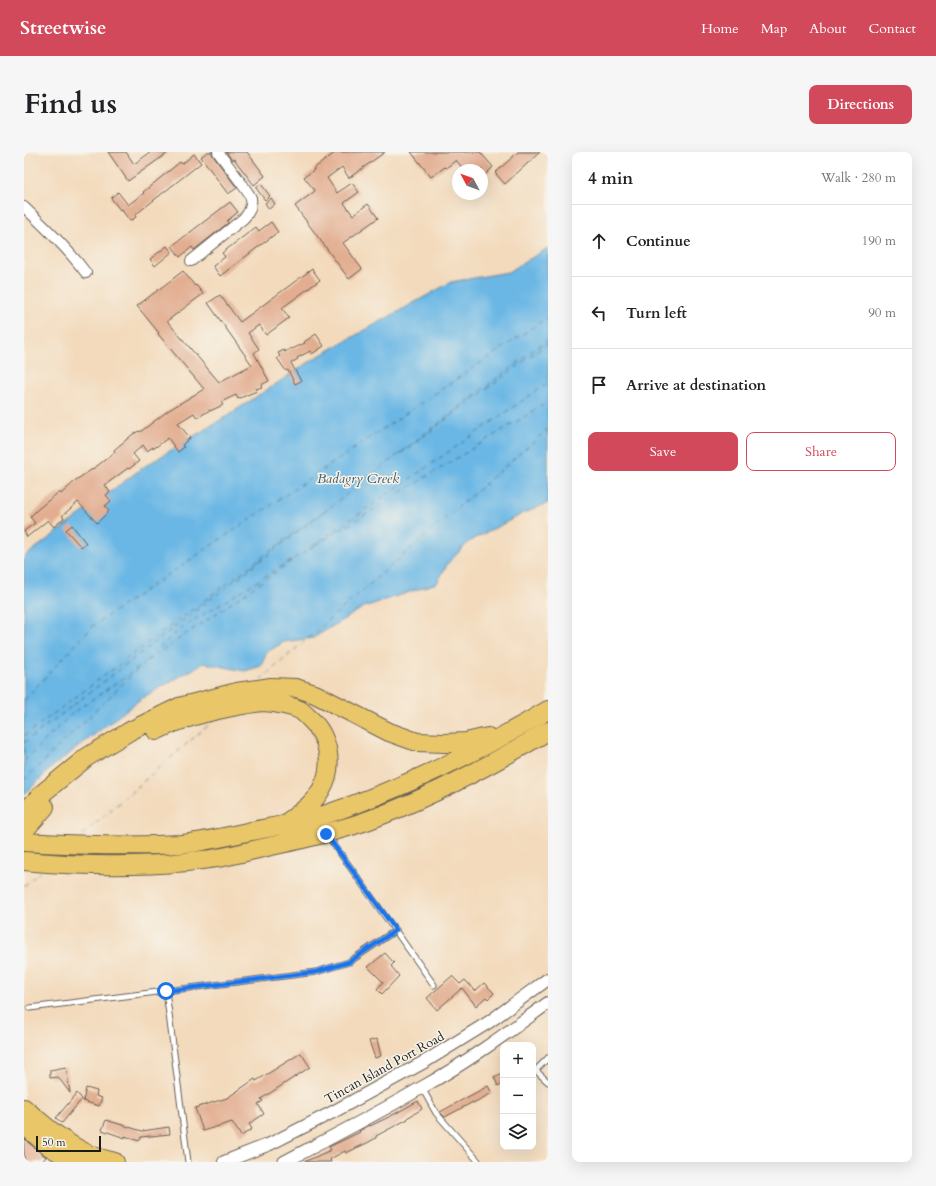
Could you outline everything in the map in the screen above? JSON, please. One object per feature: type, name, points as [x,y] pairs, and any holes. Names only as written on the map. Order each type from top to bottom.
[{"type":"highway","points":[[24,813],[44,792],[87,757],[130,731],[179,707],[237,692],[271,687],[296,688],[315,694],[389,732],[417,742],[466,742],[510,733]]},
{"type":"highway","points":[[24,830],[50,802],[86,772],[122,748],[170,724],[227,708],[262,702],[283,705],[301,710],[315,723],[324,737],[328,751],[329,769],[322,788],[313,802],[285,825]]},
{"type":"highway","points":[[24,842],[134,846],[181,844],[285,825],[320,816],[384,793],[444,766],[510,733],[548,710]]},
{"type":"highway","points":[[24,861],[60,864],[165,864],[216,858],[326,834],[369,820],[462,779],[513,752],[548,731]]},
{"type":"highway","points":[[24,1108],[53,1133],[88,1154],[115,1162]]},
{"type":"highway","points":[[24,1125],[48,1146],[76,1162]]},
{"type":"street","points":[[191,261],[249,213],[251,197],[218,152]]},
{"type":"street","points":[[24,208],[75,258],[86,273]]},
{"type":"street","name":"Tincan Island Port Road","points":[[224,1162],[270,1144],[333,1112],[426,1061],[489,1022],[548,979]]},
{"type":"street","points":[[284,1162],[422,1088],[466,1060],[548,1003]]},
{"type":"lane","points":[[326,834],[434,985]]},
{"type":"lane","points":[[30,1008],[316,972],[349,962],[396,930]]},
{"type":"lane","points":[[166,991],[188,1162]]},
{"type":"lane","points":[[536,1067],[548,1058]]},
{"type":"lane","points":[[536,1071],[548,1082]]},
{"type":"lane","points":[[422,1088],[436,1113],[479,1162]]},
{"type":"water","name":"Badagry Creek","points":[[548,248],[548,503],[522,514],[470,541],[448,563],[437,583],[364,607],[313,638],[284,642],[267,652],[261,666],[245,671],[204,663],[142,698],[52,767],[24,795],[24,557],[142,468],[230,414],[317,357],[451,282],[508,272]]},
{"type":"building","points":[[108,152],[126,152],[134,164],[151,152],[169,152],[128,181]]},
{"type":"building","points":[[207,152],[212,152],[213,156],[237,188],[228,194],[201,157]]},
{"type":"building","points":[[226,152],[247,152],[265,176],[254,185],[234,159],[232,160]]},
{"type":"building","points":[[336,152],[385,152],[349,178],[342,167],[327,178],[337,193],[352,183],[359,192],[344,203],[353,215],[368,204],[378,218],[343,243],[362,269],[349,279],[295,206],[315,191],[304,177]]},
{"type":"building","points":[[411,152],[480,152],[493,167],[488,172],[488,164],[459,164],[456,160],[431,177]]},
{"type":"building","points":[[518,152],[540,152],[505,184],[495,173]]},
{"type":"building","points":[[194,154],[201,163],[135,215],[136,217],[130,221],[111,198],[118,192],[128,205],[180,162],[182,164]]},
{"type":"building","points":[[261,184],[270,196],[265,200],[256,188]]},
{"type":"building","points":[[271,198],[275,204],[269,209],[265,203]]},
{"type":"building","points":[[230,202],[238,212],[227,221],[228,223],[194,250],[192,247],[180,257],[172,246]]},
{"type":"building","points":[[271,222],[278,232],[220,276],[213,266],[225,257],[222,253],[256,227],[259,231]]},
{"type":"building","points":[[167,246],[172,252],[155,266],[150,259]]},
{"type":"building","points":[[312,269],[320,280],[282,308],[289,318],[266,335],[259,325],[248,333],[259,349],[254,353],[269,381],[261,385],[262,387],[256,389],[257,391],[238,399],[236,395],[221,402],[223,405],[210,410],[197,418],[194,413],[178,423],[190,438],[182,445],[184,447],[178,452],[168,438],[153,449],[153,447],[147,451],[143,445],[133,454],[139,461],[105,485],[110,492],[106,495],[111,501],[105,506],[109,511],[97,523],[78,502],[62,516],[64,518],[54,527],[48,520],[27,537],[24,531],[35,523],[30,517],[38,509],[59,492],[61,494],[76,480],[115,452],[114,450],[133,434],[139,431],[140,432],[169,410],[204,389],[158,334],[159,333],[137,306],[183,271],[203,294],[167,321],[219,382],[252,365],[208,303],[220,295],[240,322]]},
{"type":"building","points":[[316,334],[324,346],[312,354],[310,351],[291,363],[301,381],[295,384],[288,370],[286,371],[277,358],[280,356],[278,353],[284,350],[285,352],[305,343],[304,342]]},
{"type":"building","points":[[72,525],[86,543],[81,547],[66,530]]},
{"type":"building","points":[[385,953],[394,963],[391,966],[399,976],[382,994],[377,989],[383,982],[368,967]]},
{"type":"building","points":[[452,976],[460,984],[465,980],[475,991],[484,983],[494,993],[488,999],[486,997],[476,1006],[462,988],[437,1010],[427,998]]},
{"type":"building","points":[[377,1039],[381,1056],[375,1058],[369,1041]]},
{"type":"building","points":[[301,1053],[310,1067],[261,1099],[263,1101],[258,1104],[264,1114],[249,1124],[252,1129],[241,1136],[232,1122],[203,1131],[195,1108],[227,1098],[255,1079],[256,1081]]},
{"type":"building","points":[[66,1067],[70,1093],[58,1077],[50,1078],[50,1070]]},
{"type":"building","points":[[500,1074],[500,1085],[498,1086],[494,1077]]},
{"type":"building","points":[[488,1086],[492,1093],[445,1117],[440,1112]]},
{"type":"building","points":[[86,1088],[97,1091],[96,1096],[102,1098],[99,1106],[83,1101]]},
{"type":"building","points":[[77,1093],[82,1099],[62,1123],[56,1118]]},
{"type":"building","points":[[418,1101],[422,1109],[407,1118],[408,1119],[376,1136],[376,1138],[367,1143],[346,1153],[345,1151],[330,1159],[331,1162],[304,1162],[331,1150],[329,1147]]},
{"type":"building","points":[[106,1120],[142,1131],[169,1127],[170,1134],[141,1137],[139,1141],[125,1136],[125,1138],[102,1130]]},
{"type":"building","points":[[24,1139],[46,1157],[42,1162],[24,1162]]},
{"type":"ferry route","points":[[24,700],[94,625],[548,317]]},
{"type":"ferry route","points":[[24,743],[548,339]]},
{"type":"ferry route","points":[[400,454],[548,343]]},
{"type":"ferry route","points":[[313,546],[548,383]]},
{"type":"ferry route","points":[[24,780],[178,630],[548,402]]},
{"type":"ferry route","points":[[260,680],[548,429]]},
{"type":"ferry route","points":[[24,736],[325,510]]},
{"type":"ferry route","points":[[147,661],[292,561]]},
{"type":"ferry route","points":[[24,761],[74,712],[141,666]]},
{"type":"ferry route","points":[[82,835],[213,721]]},
{"type":"ferry route","points":[[24,886],[40,872]]},
{"type":"route","points":[[166,991],[316,972],[349,962],[396,930],[326,834]]}]
